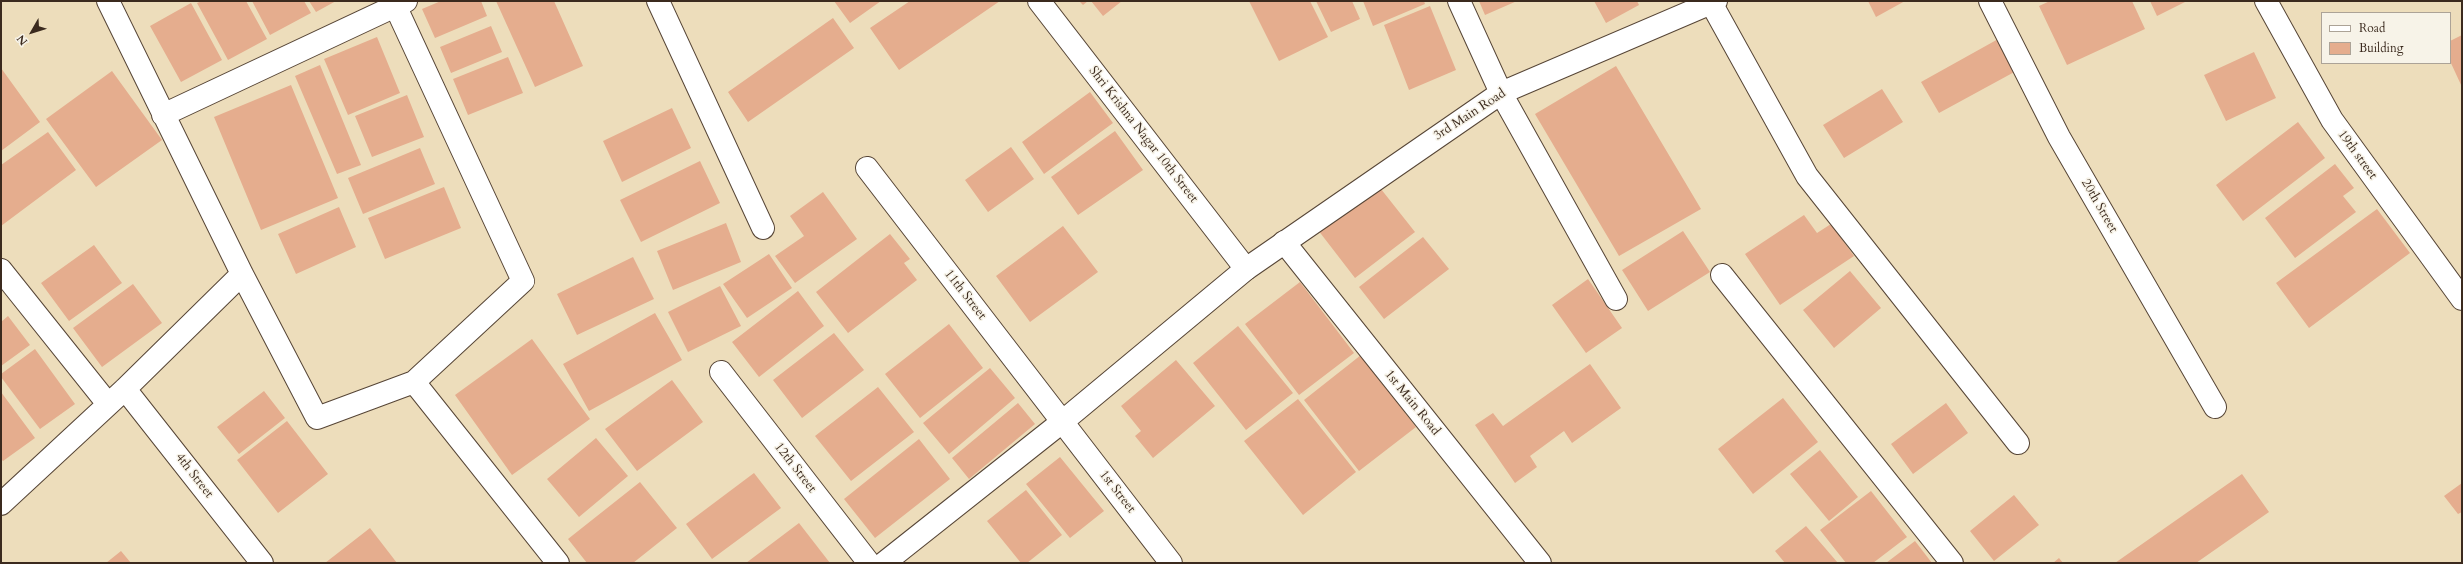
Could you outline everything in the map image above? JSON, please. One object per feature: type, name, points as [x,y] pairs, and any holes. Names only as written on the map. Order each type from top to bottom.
[{"type":"street","points":[[108,1],[162,115],[317,418],[414,382],[523,281],[398,3],[162,115]]},
{"type":"street","points":[[658,1],[763,228]]},
{"type":"street","name":"Shri Krishna Nagar 10th Street","points":[[1039,1],[1246,269]]},
{"type":"street","points":[[1460,1],[1501,92],[1616,298]]},
{"type":"street","name":"20th Street","points":[[1990,1],[2060,137],[2215,407]]},
{"type":"street","name":"19th street","points":[[2266,1],[2332,120],[2462,299]]},
{"type":"street","points":[[1712,2],[1807,176],[2018,443]]},
{"type":"street","name":"3rd Main Road","points":[[884,563],[1062,422],[1246,269],[1501,92],[1712,2]]},
{"type":"street","name":"11th Street","points":[[867,168],[1062,422]]},
{"type":"street","name":"1st Main Road","points":[[1284,242],[1540,563]]},
{"type":"street","points":[[1,270],[108,404]]},
{"type":"street","points":[[1,504],[125,389],[242,274]]},
{"type":"street","points":[[1722,274],[1952,563]]},
{"type":"street","name":"12th Street","points":[[721,372],[869,563]]},
{"type":"street","points":[[414,382],[558,563]]},
{"type":"street","name":"4th Street","points":[[125,389],[262,563]]},
{"type":"street","name":"1st Street","points":[[1062,422],[1171,563]]},
{"type":"building","points":[[202,1],[246,1],[267,39],[228,60],[197,3]]},
{"type":"building","points":[[252,1],[304,1],[311,13],[270,35]]},
{"type":"building","points":[[309,1],[336,1],[316,12]]},
{"type":"building","points":[[441,1],[481,1],[487,16],[435,38],[422,9]]},
{"type":"building","points":[[496,1],[554,1],[583,66],[535,87]]},
{"type":"building","points":[[834,1],[881,1],[850,23]]},
{"type":"building","points":[[910,1],[1000,1],[899,70],[870,28]]},
{"type":"building","points":[[1079,1],[1088,1],[1083,5]]},
{"type":"building","points":[[1091,1],[1122,1],[1103,16]]},
{"type":"building","points":[[1249,1],[1310,1],[1328,37],[1279,61]]},
{"type":"building","points":[[1316,1],[1352,1],[1360,19],[1331,32]]},
{"type":"building","points":[[1363,1],[1424,1],[1425,4],[1373,26]]},
{"type":"building","points":[[1479,1],[1517,1],[1485,15]]},
{"type":"building","points":[[1594,1],[1637,1],[1639,5],[1606,23]]},
{"type":"building","points":[[1868,1],[1905,1],[1876,17]]},
{"type":"building","points":[[2050,1],[2132,1],[2145,29],[2067,65],[2039,6]]},
{"type":"building","points":[[2150,1],[2187,1],[2157,16]]},
{"type":"building","points":[[191,3],[222,60],[181,82],[150,26]]},
{"type":"building","points":[[1430,6],[1456,70],[1409,90],[1384,25]]},
{"type":"building","points":[[833,18],[854,48],[748,122],[728,92]]},
{"type":"building","points":[[491,26],[502,52],[451,73],[440,47]]},
{"type":"building","points":[[2462,35],[2462,87],[2451,63],[2451,40]]},
{"type":"building","points":[[377,37],[400,93],[348,115],[324,59]]},
{"type":"building","points":[[2000,38],[2018,70],[1939,113],[1921,82]]},
{"type":"building","points":[[2254,52],[2276,98],[2226,121],[2204,75]]},
{"type":"building","points":[[508,57],[523,93],[468,115],[453,79]]},
{"type":"building","points":[[320,65],[361,165],[337,174],[295,76]]},
{"type":"building","points":[[1616,66],[1701,209],[1619,256],[1535,114]]},
{"type":"building","points":[[1,68],[40,122],[1,151]]},
{"type":"building","points":[[112,71],[162,140],[96,187],[46,119]]},
{"type":"building","points":[[291,85],[338,198],[261,230],[214,117]]},
{"type":"building","points":[[1882,89],[1903,122],[1844,158],[1823,125]]},
{"type":"building","points":[[1090,92],[1113,123],[1044,174],[1022,142]]},
{"type":"building","points":[[407,95],[424,137],[372,157],[355,116]]},
{"type":"building","points":[[672,108],[691,148],[622,182],[603,141]]},
{"type":"building","points":[[2298,122],[2325,158],[2243,221],[2216,185]]},
{"type":"building","points":[[1115,131],[1143,170],[1078,215],[1051,177]]},
{"type":"building","points":[[48,132],[76,170],[1,226],[1,165]]},
{"type":"building","points":[[1011,147],[1034,179],[988,212],[965,180]]},
{"type":"building","points":[[420,148],[435,184],[363,214],[348,178]]},
{"type":"building","points":[[700,161],[720,203],[641,242],[620,200]]},
{"type":"building","points":[[2335,164],[2354,188],[2343,196],[2356,212],[2295,258],[2265,218]]},
{"type":"building","points":[[1377,184],[1415,232],[1355,278],[1318,230]]},
{"type":"building","points":[[444,187],[461,228],[385,259],[368,218]]},
{"type":"building","points":[[823,192],[857,239],[795,283],[775,256],[804,236],[790,216]]},
{"type":"building","points":[[339,207],[356,247],[296,274],[278,234]]},
{"type":"building","points":[[2377,209],[2410,253],[2309,328],[2276,283]]},
{"type":"building","points":[[1804,215],[1817,233],[1831,224],[1854,256],[1780,305],[1745,254]]},
{"type":"building","points":[[726,223],[741,262],[673,290],[657,251]]},
{"type":"building","points":[[1063,226],[1098,272],[1030,322],[996,276]]},
{"type":"building","points":[[1683,231],[1710,272],[1648,311],[1622,270]]},
{"type":"building","points":[[890,234],[910,259],[904,263],[917,280],[848,333],[816,292]]},
{"type":"building","points":[[1423,237],[1449,269],[1384,319],[1359,287]]},
{"type":"building","points":[[94,245],[122,283],[69,321],[41,283]]},
{"type":"building","points":[[769,254],[792,288],[747,318],[723,284]]},
{"type":"building","points":[[633,257],[654,299],[577,335],[557,294]]},
{"type":"building","points":[[1850,271],[1881,308],[1834,348],[1803,310]]},
{"type":"building","points":[[1588,279],[1622,328],[1586,353],[1552,305]]},
{"type":"building","points":[[1300,282],[1354,353],[1299,395],[1245,324]]},
{"type":"building","points":[[133,284],[162,323],[102,367],[73,328]]},
{"type":"building","points":[[720,286],[741,326],[688,352],[668,312]]},
{"type":"building","points":[[798,291],[824,326],[759,377],[732,342]]},
{"type":"building","points":[[655,313],[682,360],[589,411],[563,364]]},
{"type":"building","points":[[8,316],[30,345],[1,366],[1,322]]},
{"type":"building","points":[[949,324],[983,368],[920,418],[885,374]]},
{"type":"building","points":[[1238,326],[1293,393],[1246,430],[1193,363]]},
{"type":"building","points":[[834,333],[864,370],[802,418],[773,380]]},
{"type":"building","points":[[532,339],[590,419],[512,475],[455,395]]},
{"type":"building","points":[[35,349],[75,404],[40,429],[1,377],[1,374]]},
{"type":"building","points":[[1361,355],[1416,427],[1359,471],[1304,400]]},
{"type":"building","points":[[1176,360],[1215,406],[1153,458],[1135,436],[1141,431],[1121,406]]},
{"type":"building","points":[[1590,364],[1621,408],[1572,443],[1564,431],[1530,456],[1537,467],[1515,483],[1475,425],[1493,413],[1503,426]]},
{"type":"building","points":[[990,368],[1015,398],[949,454],[923,423]]},
{"type":"building","points":[[672,380],[703,422],[637,471],[605,429]]},
{"type":"building","points":[[878,387],[914,432],[851,481],[815,436]]},
{"type":"building","points":[[264,391],[285,418],[239,454],[217,427]]},
{"type":"building","points":[[1,392],[35,438],[3,461],[1,459]]},
{"type":"building","points":[[1783,398],[1818,442],[1753,494],[1718,449]]},
{"type":"building","points":[[1298,399],[1356,472],[1303,515],[1244,441]]},
{"type":"building","points":[[1018,403],[1035,424],[969,479],[952,458]]},
{"type":"building","points":[[1946,403],[1968,433],[1913,474],[1891,444]]},
{"type":"building","points":[[287,421],[328,474],[278,513],[237,460]]},
{"type":"building","points":[[596,438],[628,476],[579,517],[547,479]]},
{"type":"building","points":[[919,439],[950,479],[875,538],[844,499]]},
{"type":"building","points":[[1820,450],[1858,497],[1829,521],[1790,474]]},
{"type":"building","points":[[1060,457],[1104,511],[1070,538],[1026,484]]},
{"type":"building","points":[[754,473],[781,508],[712,559],[686,524]]},
{"type":"building","points":[[2242,474],[2269,512],[2196,563],[2115,563]]},
{"type":"building","points":[[640,482],[677,528],[633,563],[587,563],[568,539]]},
{"type":"building","points":[[2462,483],[2462,512],[2458,514],[2444,496]]},
{"type":"building","points":[[1026,490],[1062,535],[1027,563],[1021,563],[987,521]]},
{"type":"building","points":[[1871,491],[1907,537],[1873,563],[1846,563],[1820,530]]},
{"type":"building","points":[[2014,495],[2039,525],[1994,561],[1970,531]]},
{"type":"building","points":[[799,523],[830,563],[746,563]]},
{"type":"building","points":[[1806,526],[1838,563],[1785,563],[1775,551]]},
{"type":"building","points":[[370,528],[397,563],[325,563]]},
{"type":"building","points":[[1915,541],[1932,563],[1886,563]]},
{"type":"building","points":[[121,551],[131,563],[106,563]]},
{"type":"building","points":[[2059,558],[2063,563],[2053,563]]}]
